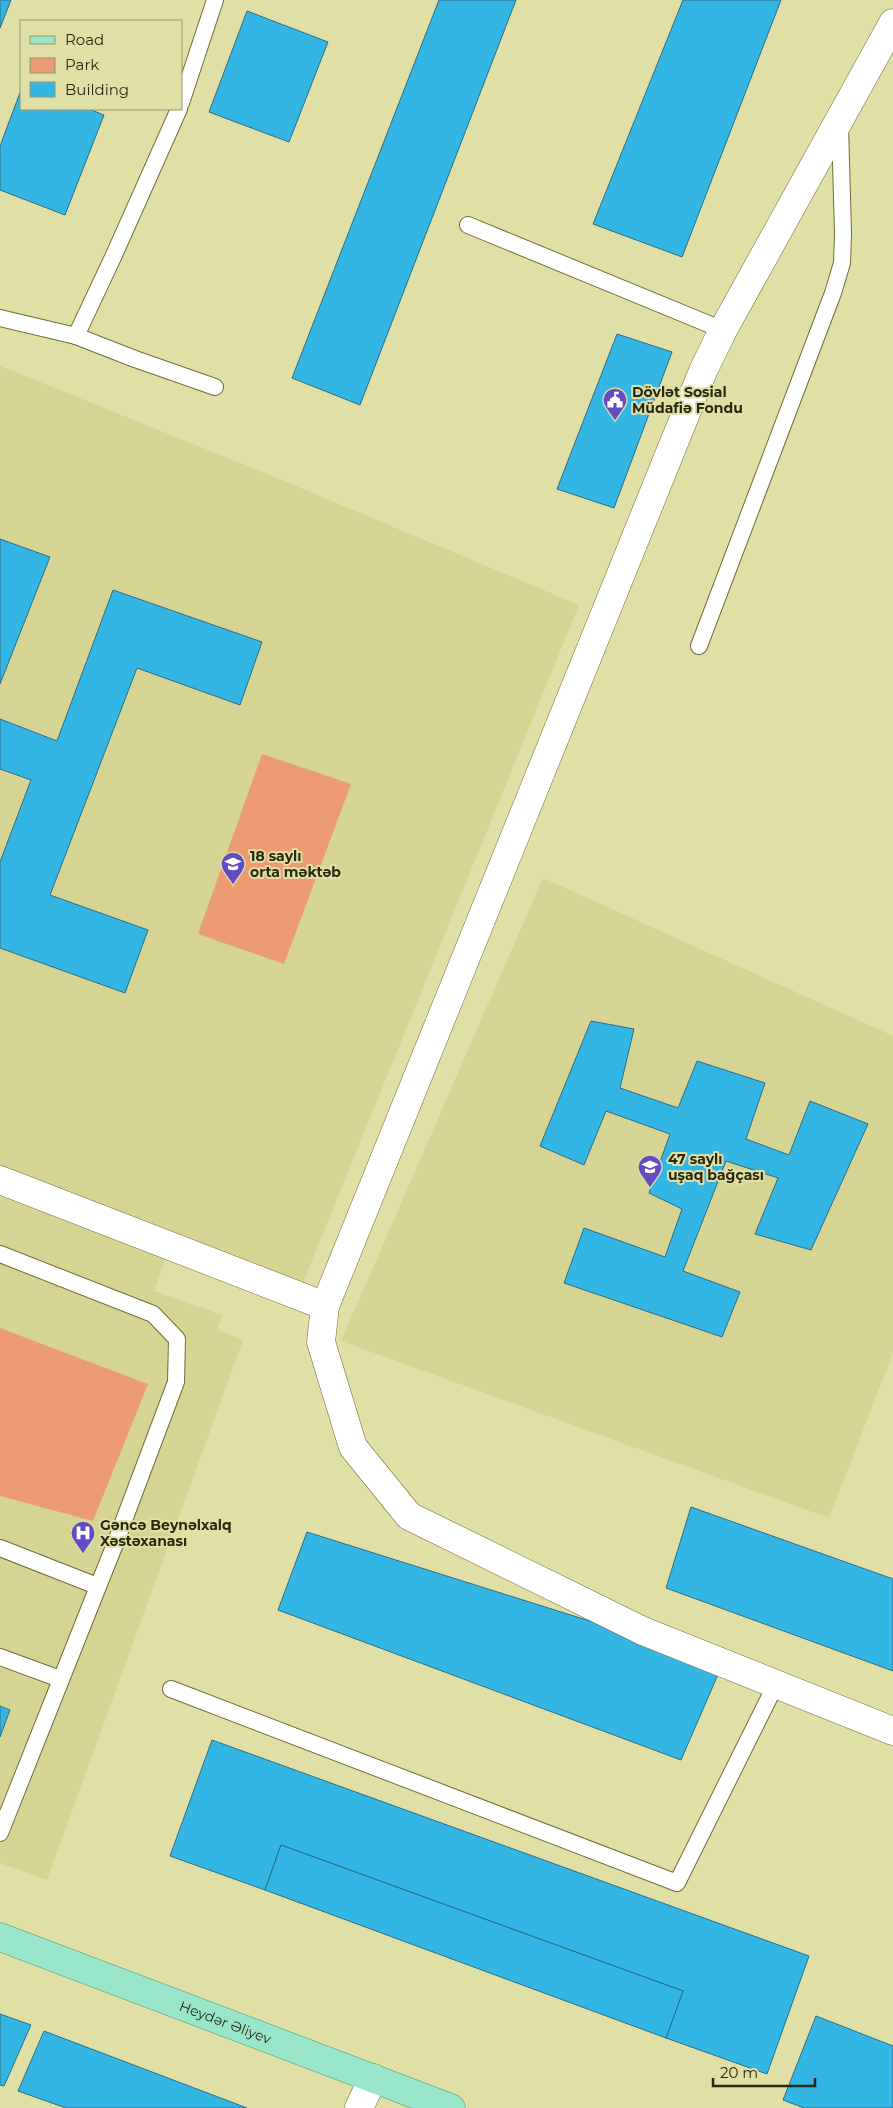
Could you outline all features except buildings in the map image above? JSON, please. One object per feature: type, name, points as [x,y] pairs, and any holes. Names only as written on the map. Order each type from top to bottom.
[{"type":"main road","name":"Heydər Əliyev","points":[[0,1937],[451,2108]]},
{"type":"street","points":[[893,23],[723,330],[703,371],[325,1306],[321,1342],[352,1447],[409,1516],[643,1632],[893,1731]]},
{"type":"street","points":[[0,1180],[325,1306]]},
{"type":"street","points":[[359,2108],[373,2078]]},
{"type":"lane","points":[[182,100],[215,0]]},
{"type":"lane","points":[[76,336],[179,110]]},
{"type":"lane","points":[[699,646],[834,293],[842,263],[840,120]]},
{"type":"lane","points":[[468,225],[723,330]]},
{"type":"lane","points":[[0,318],[76,336],[215,387]]},
{"type":"lane","points":[[0,1254],[153,1314],[177,1339],[176,1382],[115,1544],[0,1833]]},
{"type":"lane","points":[[0,1548],[97,1586]]},
{"type":"lane","points":[[0,1657],[60,1679]]},
{"type":"lane","points":[[171,1689],[677,1883],[776,1684]]},
{"type":"shaded area","name":"18 saylı orta məktəb","points":[[0,366],[258,470],[579,605],[302,1285],[0,1165]]},
{"type":"shaded area","name":"47 saylı uşaq bağçası","points":[[543,878],[893,1036],[893,1353],[829,1518],[341,1341]]},
{"type":"shaded area","name":"Gəncə Beynəlxalq Xəstəxanası","points":[[0,1195],[167,1255],[154,1291],[222,1315],[217,1330],[243,1340],[47,1880],[0,1863]]},
{"type":"green space","points":[[262,754],[351,784],[284,964],[198,934]]},
{"type":"green space","points":[[0,1328],[148,1384],[93,1521],[0,1496]]},
{"type":"place","name":"Dövlət Sosial Müdafiə Fondu","points":[[615,421]]},
{"type":"place","name":"18 saylı orta məktəb","points":[[233,885]]},
{"type":"place","name":"47 saylı uşaq bağçası","points":[[650,1188]]},
{"type":"place","name":"Gəncə Beynəlxalq Xəstəxanası","points":[[83,1554]]}]
